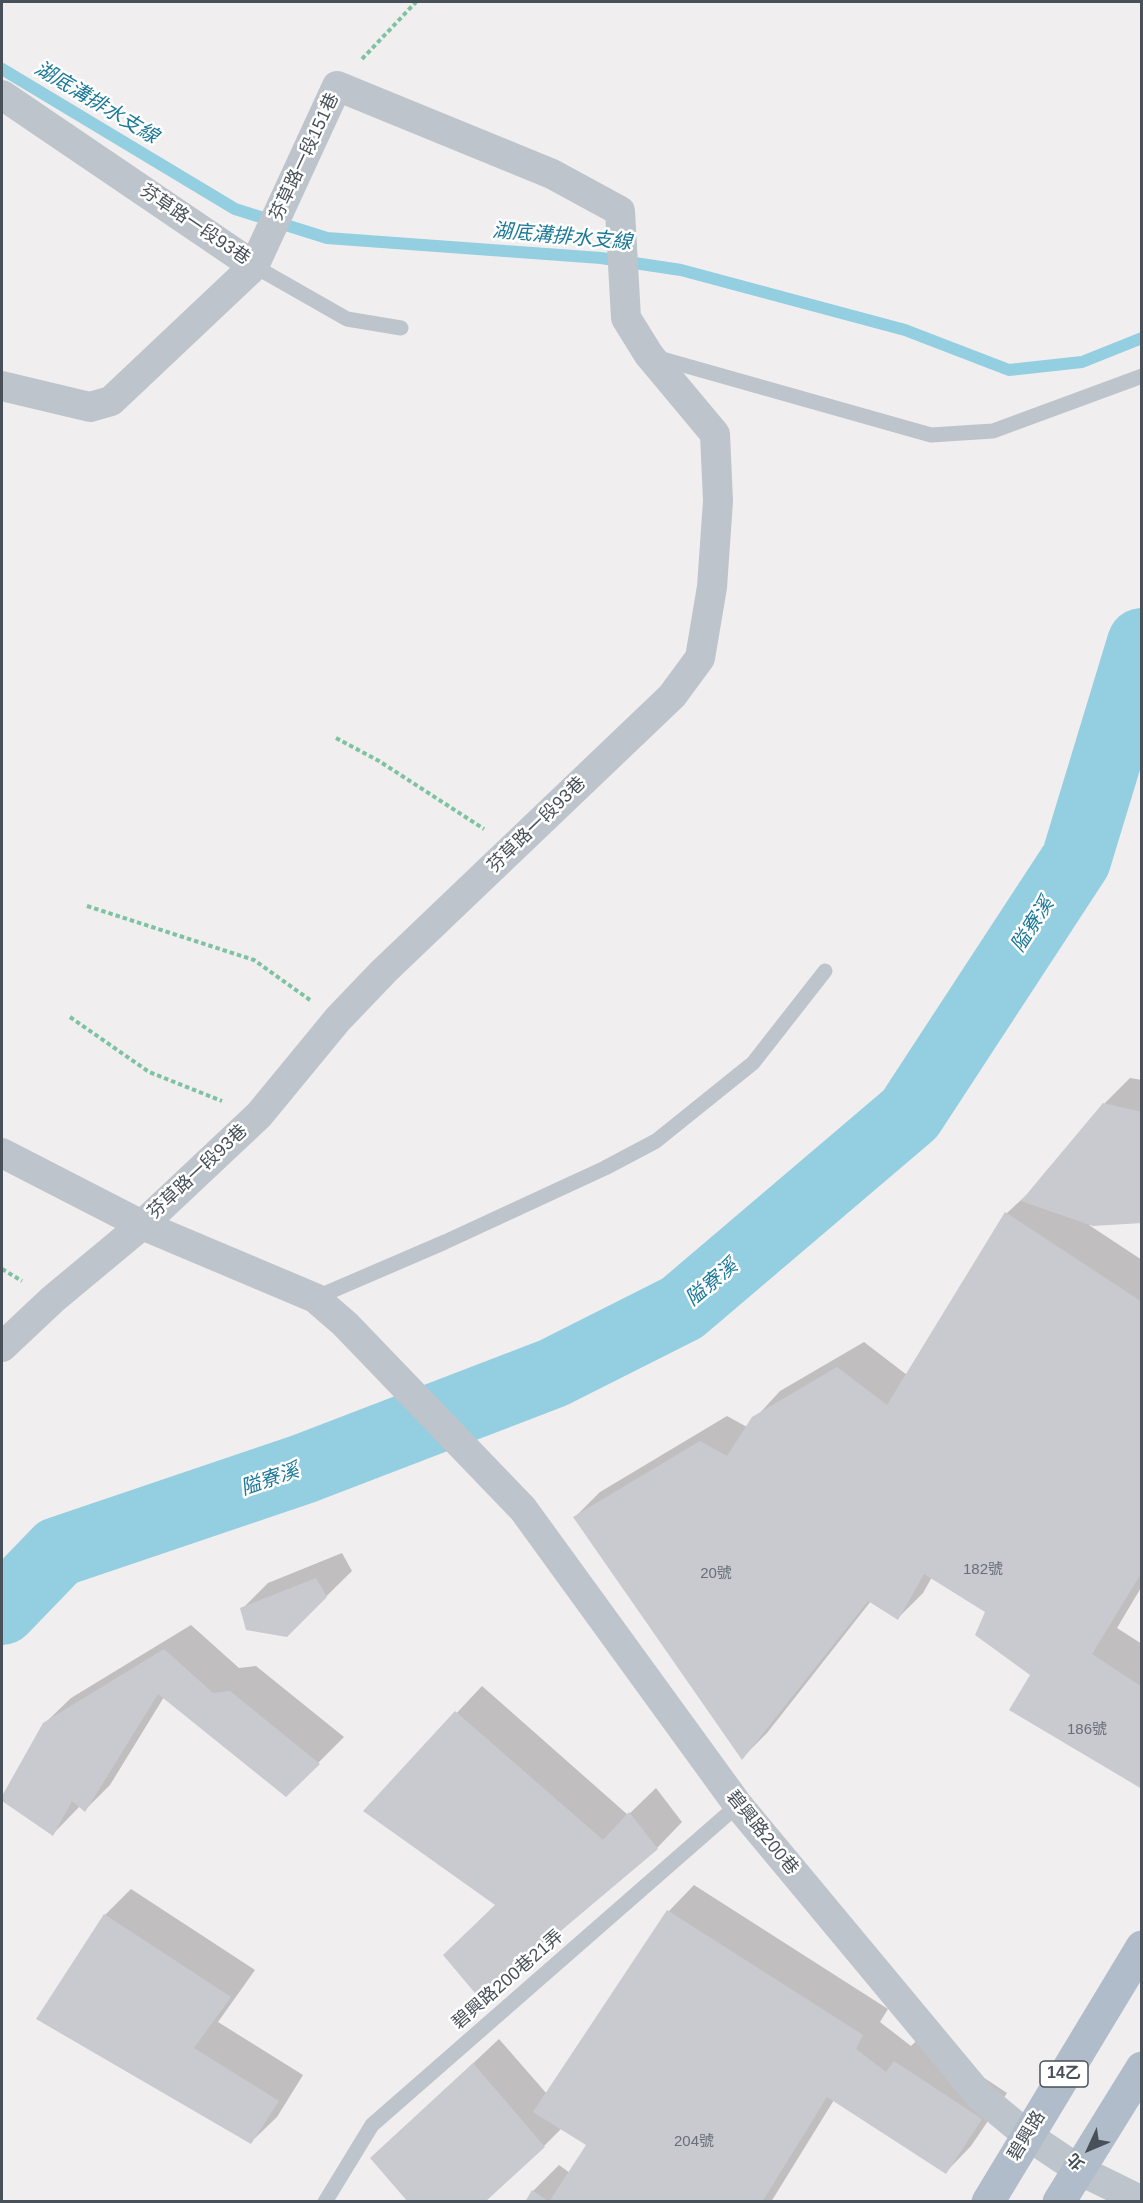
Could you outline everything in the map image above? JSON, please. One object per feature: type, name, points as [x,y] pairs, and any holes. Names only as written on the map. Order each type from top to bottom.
[{"type":"main road","name":"碧興路","points":[[988,2202],[1142,1947]]},
{"type":"main road","points":[[1059,2202],[1142,2068]]},
{"type":"street","name":"芬草路一段151巷","points":[[2,386],[90,407],[111,401],[254,266],[337,86],[552,174],[620,211],[626,318],[649,355]]},
{"type":"street","name":"芬草路一段93巷","points":[[2,95],[254,266]]},
{"type":"street","name":"芬草路一段93巷","points":[[2,1347],[53,1299],[142,1225],[259,1115],[338,1019],[672,696],[700,658],[712,587],[718,501],[715,434],[649,355]]},
{"type":"street","name":"碧興路200巷","points":[[2,1153],[142,1225],[315,1299],[345,1324],[523,1509],[738,1806],[980,2096],[1027,2135],[1079,2170],[1142,2201]]},
{"type":"lane","name":"芬草路一段93巷","points":[[254,266],[347,319],[401,328]]},
{"type":"lane","points":[[649,355],[931,435],[993,431],[1142,376]]},
{"type":"lane","points":[[315,1299],[605,1168],[656,1141],[753,1063],[825,971]]},
{"type":"lane","name":"碧興路200巷21弄","points":[[325,2202],[372,2125],[738,1806]]},
{"type":"path","points":[[337,86],[416,2]]},
{"type":"path","points":[[336,738],[380,761],[513,848]]},
{"type":"path","points":[[87,906],[254,960],[338,1019]]},
{"type":"path","points":[[70,1017],[149,1072],[259,1115]]},
{"type":"building","points":[[1103,1103],[1142,1112],[1142,1223],[1093,1226],[1021,1201]]},
{"type":"building","points":[[1005,1212],[1142,1302],[1142,1572],[1092,1654],[1142,1687],[1142,1789],[1009,1710],[1030,1675],[975,1635],[985,1612],[924,1574],[898,1620],[868,1601],[742,1760],[573,1517],[700,1441],[727,1456],[752,1417],[837,1367],[887,1405]]},
{"type":"building","points":[[316,1578],[327,1597],[287,1637],[246,1630],[240,1608]]},
{"type":"building","points":[[164,1649],[213,1693],[230,1691],[320,1764],[286,1797],[158,1694],[85,1812],[72,1801],[53,1836],[2,1801],[2,1796],[43,1723]]},
{"type":"building","points":[[455,1711],[603,1840],[629,1812],[658,1849],[480,1999],[443,1955],[495,1905],[363,1811]]},
{"type":"building","points":[[667,1910],[863,2035],[856,2049],[886,2072],[894,2061],[982,2119],[946,2174],[827,2097],[762,2202],[549,2202],[586,2145],[533,2112]]},
{"type":"building","points":[[104,1914],[231,1997],[194,2048],[279,2101],[251,2144],[36,2019]]},
{"type":"building","points":[[473,2063],[545,2147],[485,2202],[408,2202],[370,2158]]},
{"type":"building","points":[[532,2190],[549,2202],[525,2202]]},
{"type":"waterway","name":"湖底溝排水支線","points":[[2,69],[235,209],[327,238],[601,258],[681,270],[905,330],[1009,370],[1082,362],[1142,338]]},
{"type":"waterway","name":"隘寮溪","points":[[2,1610],[58,1552],[303,1469],[553,1373],[682,1308],[910,1114],[1076,860],[1142,643]]}]
